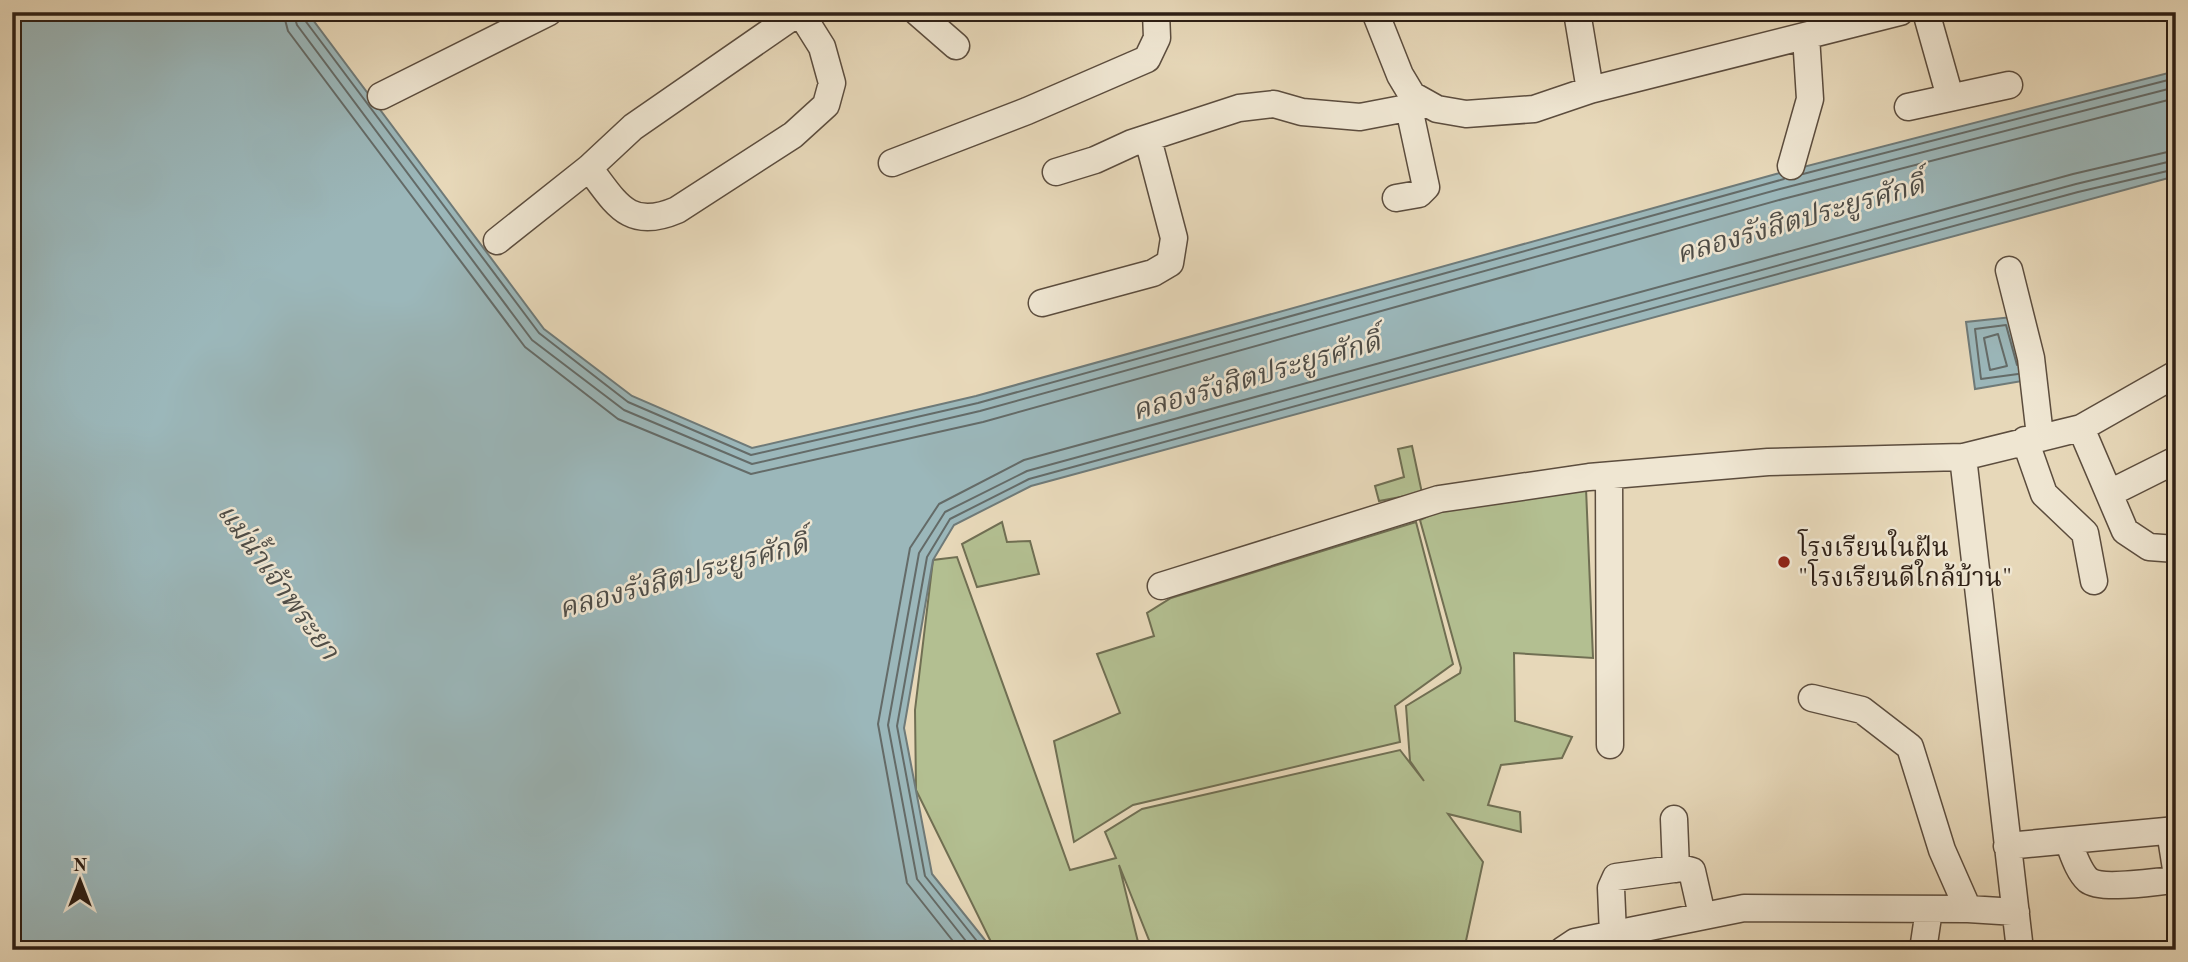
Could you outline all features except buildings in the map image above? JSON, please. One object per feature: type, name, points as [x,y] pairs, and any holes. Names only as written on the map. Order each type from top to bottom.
[{"type":"street","points":[[381,96],[549,12]]},
{"type":"street","points":[[497,241],[589,168],[633,127],[799,12],[822,47],[832,83],[826,105],[793,135],[677,210],[659,218],[636,217],[620,209],[589,168]]},
{"type":"street","points":[[917,12],[956,46]]},
{"type":"street","points":[[892,163],[1027,111],[1147,59],[1157,38],[1156,12]]},
{"type":"street","points":[[1375,12],[1399,75],[1418,106],[1426,187],[1419,194],[1396,198]]},
{"type":"street","points":[[1577,12],[1590,90]]},
{"type":"street","points":[[1926,12],[1951,97]]},
{"type":"street","points":[[1056,172],[1148,139],[1251,107],[1274,104],[1302,112],[1360,117],[1418,106],[1466,114],[1534,109],[1590,90],[1886,14]]},
{"type":"street","points":[[1791,166],[1810,99],[1806,36]]},
{"type":"street","points":[[1908,107],[2010,85]]},
{"type":"street","points":[[1042,303],[1153,273],[1170,263],[1174,238],[1148,139]]},
{"type":"street","points":[[2009,270],[2031,358],[2032,438],[2044,494],[2085,533],[2094,581]]},
{"type":"street","points":[[1161,586],[1439,499],[1609,476],[1768,462],[1963,457],[2081,428],[2176,374]]},
{"type":"street","points":[[2081,428],[2125,531],[2149,547],[2176,549]]},
{"type":"street","points":[[1963,457],[2020,950]]},
{"type":"street","points":[[2110,494],[2176,460]]},
{"type":"street","points":[[1609,476],[1610,745]]},
{"type":"street","points":[[1812,698],[1862,710],[1910,747],[1942,850],[1968,909]]},
{"type":"street","points":[[1674,819],[1676,869]]},
{"type":"street","points":[[2007,846],[2173,831],[2176,869]]},
{"type":"street","points":[[2068,841],[2090,881],[2102,885],[2176,880]]},
{"type":"street","points":[[1613,934],[1611,888],[1616,877],[1676,869],[1692,871],[1702,915]]},
{"type":"street","points":[[1563,950],[1575,942],[1702,915],[1768,907],[2015,912]]},
{"type":"street","points":[[1923,950],[1929,910]]},
{"type":"green space","points":[[1412,446],[1422,493],[1379,501],[1375,486],[1404,477],[1398,449]]},
{"type":"green space","points":[[1586,488],[1593,658],[1514,653],[1515,721],[1572,737],[1562,758],[1501,765],[1488,805],[1520,812],[1521,832],[1448,814],[1483,862],[1464,950],[1153,950],[1119,865],[1140,950],[995,950],[916,790],[915,710],[933,560],[957,557],[1070,870],[1116,858],[1105,832],[1142,809],[1400,750],[1424,781],[1410,761],[1406,706],[1460,673],[1461,668],[1420,520],[1443,509]]},
{"type":"green space","points":[[1002,522],[1007,542],[1030,541],[1039,574],[977,587],[962,544]]},
{"type":"green space","points":[[1416,522],[1453,664],[1395,706],[1400,742],[1133,805],[1074,842],[1054,741],[1120,713],[1097,654],[1154,636],[1147,613],[1171,598]]},
{"type":"water","points":[[12,12],[307,12],[544,329],[632,396],[752,448],[976,396],[1776,174],[2176,71],[2176,176],[1031,486],[954,525],[933,560],[904,728],[932,874],[993,950],[12,950]]},
{"type":"water","points":[[2012,317],[2028,380],[1975,389],[1966,322]]},
{"type":"place","name":"โรงเรียนในฝัน \"โรงเรียนดีใกล้บ้าน\"","points":[[1784,562]]},
{"type":"water label","name":"คลองรังสิตประยูรศักดิ์","points":[[1800,218]]},
{"type":"water label","name":"คลองรังสิตประยูรศักดิ์","points":[[1256,375]]},
{"type":"water label","name":"คลองรังสิตประยูรศักดิ์","points":[[683,575]]},
{"type":"water label","name":"แม่น้ำเจ้าพระยา","points":[[279,581]]}]
